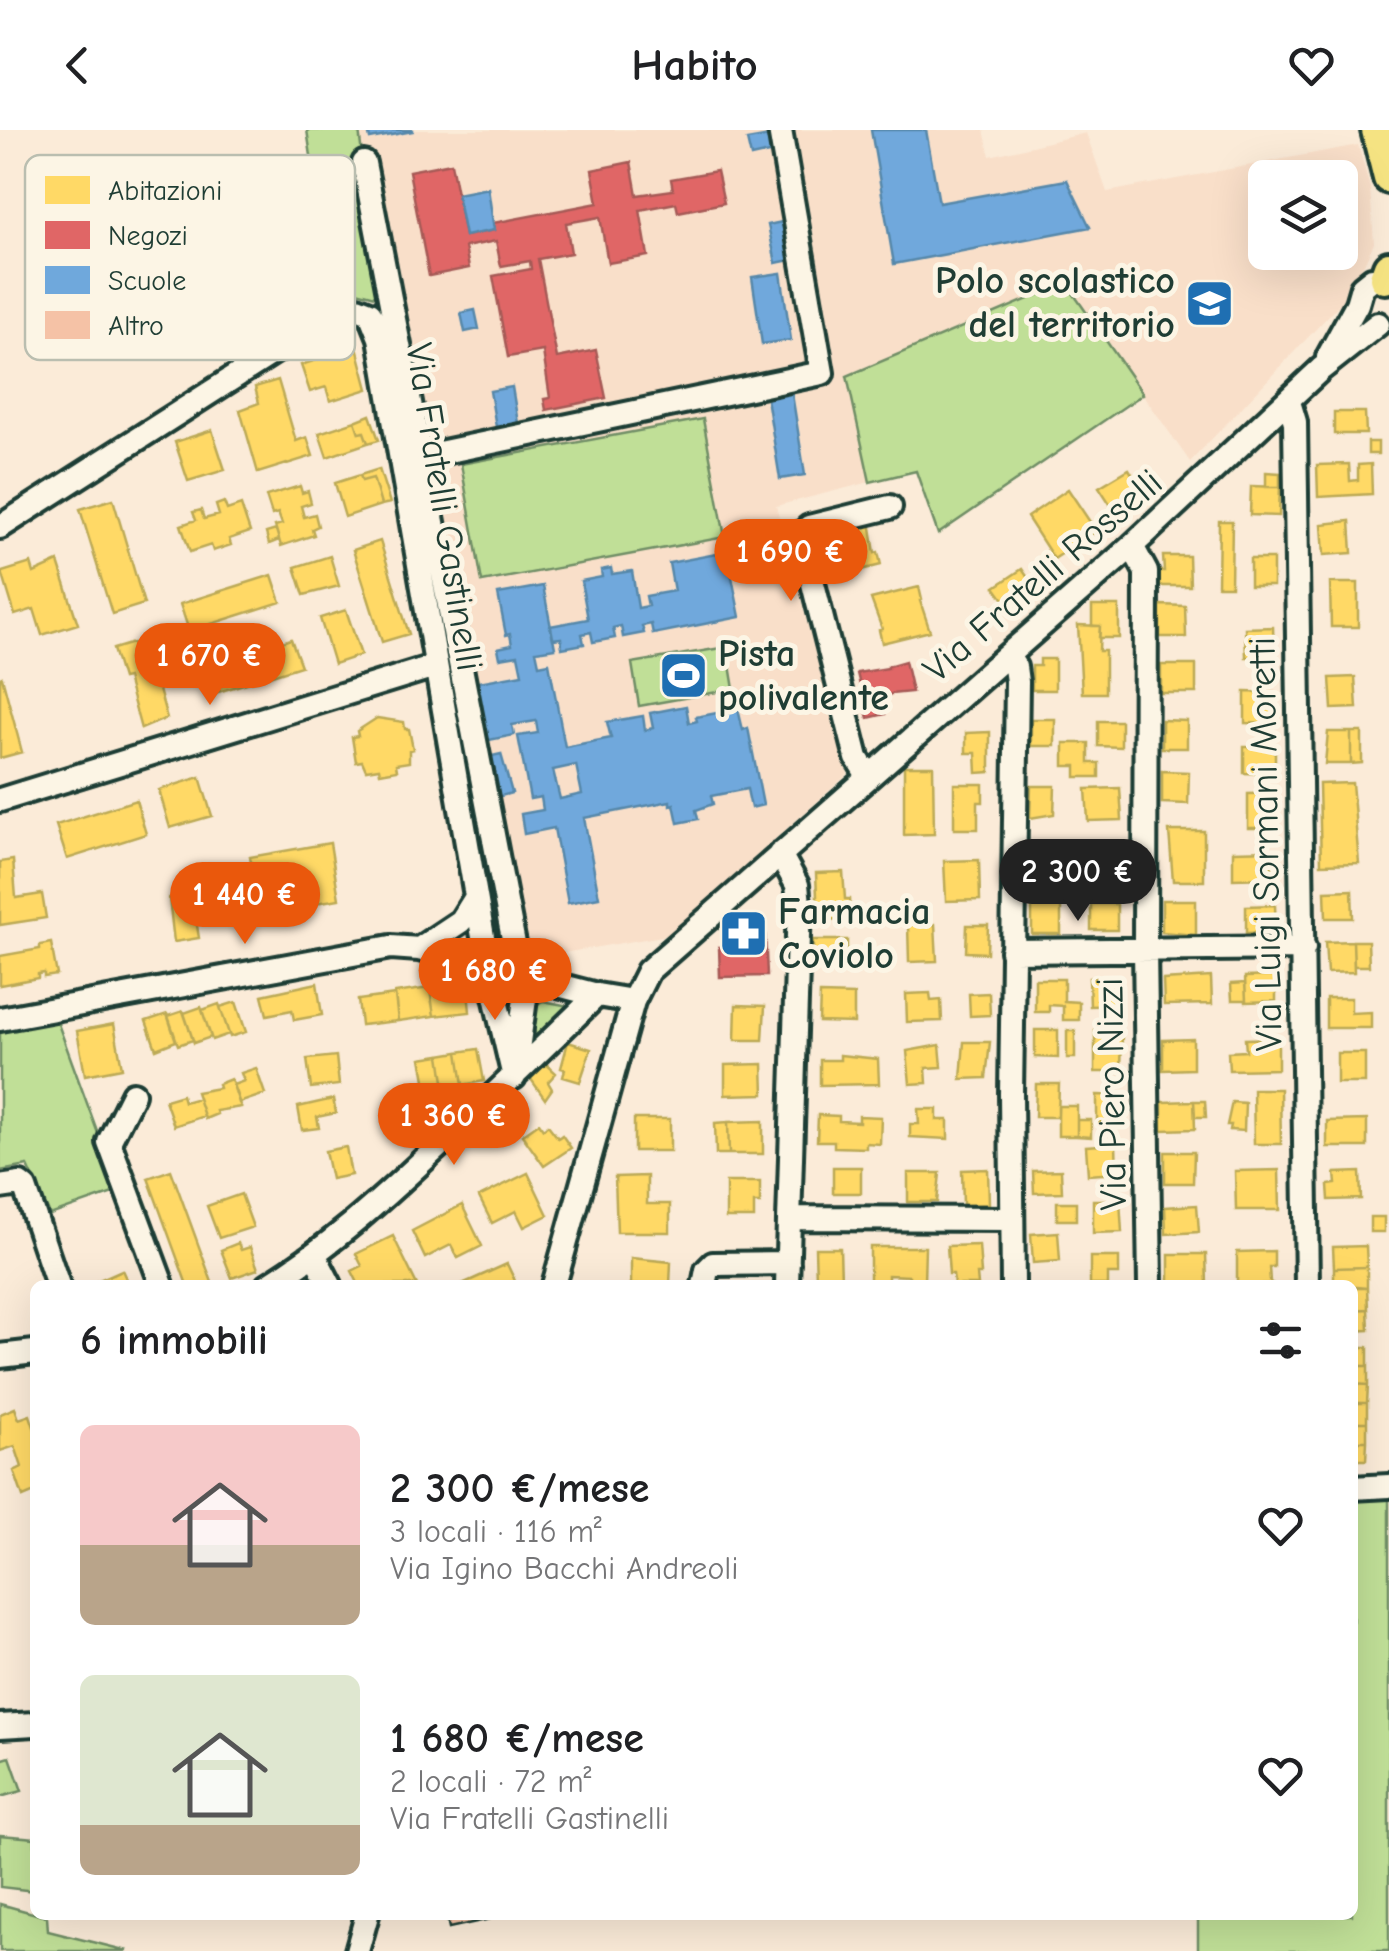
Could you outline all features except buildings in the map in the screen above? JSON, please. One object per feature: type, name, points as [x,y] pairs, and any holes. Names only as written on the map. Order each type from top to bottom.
[{"type":"main road","points":[[1376,130],[1389,178]]},
{"type":"street","points":[[420,457],[822,373],[780,130]]},
{"type":"street","points":[[364,163],[524,976],[514,1077]]},
{"type":"street","name":"Via Fratelli Rosselli","points":[[1322,369],[1366,282],[1388,275]]},
{"type":"street","points":[[1358,304],[1364,318],[1384,323]]},
{"type":"street","name":"Via Fratelli Gastinelli","points":[[355,308],[362,308],[373,317],[380,338],[488,966],[514,1077]]},
{"type":"street","name":"Via Fratelli Rosselli","points":[[555,1280],[633,1001],[648,971],[1132,546],[1322,369],[1384,323]]},
{"type":"street","name":"Via Fratelli Gastinelli","points":[[0,526],[261,360]]},
{"type":"street","name":"Via Luigi Sormani Moretti","points":[[1289,402],[1295,422],[1307,1280]]},
{"type":"street","points":[[868,776],[857,758],[801,542],[804,531],[810,527],[890,506]]},
{"type":"street","name":"Via Piero Nizzi","points":[[1132,546],[1146,572],[1145,950],[1150,1280]]},
{"type":"street","points":[[1008,656],[1015,667],[1017,682],[1012,951],[1013,1280]]},
{"type":"street","points":[[0,800],[434,666]]},
{"type":"street","points":[[705,1280],[713,1264],[788,1274],[799,904],[796,885],[780,854]]},
{"type":"street","points":[[418,949],[461,921],[476,897]]},
{"type":"street","points":[[0,1020],[391,947],[418,949],[633,1001]]},
{"type":"street","points":[[1012,951],[1304,948]]},
{"type":"street","points":[[276,1280],[315,1256],[514,1077],[596,995]]},
{"type":"street","points":[[133,1094],[109,1142],[160,1280]]},
{"type":"street","points":[[0,1186],[20,1184],[26,1188],[56,1280]]},
{"type":"street","points":[[790,1218],[1012,1219]]},
{"type":"street","points":[[315,1256],[327,1280]]},
{"type":"street","points":[[0,1356],[30,1353]]},
{"type":"street","points":[[1358,1488],[1389,1486]]},
{"type":"street","points":[[0,1726],[30,1724]]},
{"type":"street","points":[[357,1951],[366,1920]]},
{"type":"shaded area","points":[[359,130],[984,130],[990,156],[1086,133],[1107,192],[1248,166],[1248,270],[1358,270],[1358,160],[1278,160],[1358,145],[1370,188],[1374,243],[1350,293],[1190,462],[1066,284],[847,376],[870,482],[776,506],[848,774],[668,935],[517,961]]},
{"type":"green space","points":[[307,130],[359,130],[379,297],[355,292],[355,155],[311,155]]},
{"type":"green space","points":[[1066,283],[1143,394],[938,534],[916,471],[870,482],[847,376]]},
{"type":"green space","points":[[703,419],[725,537],[482,582],[461,464]]},
{"type":"green space","name":"Pista polivalente","points":[[727,647],[734,689],[639,706],[632,663]]},
{"type":"green space","points":[[494,882],[508,956],[493,953],[483,883]]},
{"type":"green space","points":[[543,1001],[574,1007],[536,1038],[530,1007]]},
{"type":"green space","points":[[57,1021],[119,1191],[50,1215],[28,1166],[0,1171],[0,1032]]},
{"type":"green space","points":[[1389,1496],[1389,1951],[1198,1951],[1198,1920],[1358,1920],[1358,1498]]},
{"type":"green space","points":[[10,1757],[22,1791],[0,1797],[0,1760]]},
{"type":"green space","points":[[0,1835],[30,1838],[30,1890],[0,1887]]},
{"type":"green space","points":[[0,1904],[30,1912],[30,1920],[47,1920],[48,1931],[128,1951],[0,1951]]},
{"type":"place","name":"Polo scolastico del territorio","points":[[1210,303]]},
{"type":"place","name":"Pista polivalente","points":[[683,676]]},
{"type":"place","name":"Farmacia Coviolo","points":[[743,934]]}]
